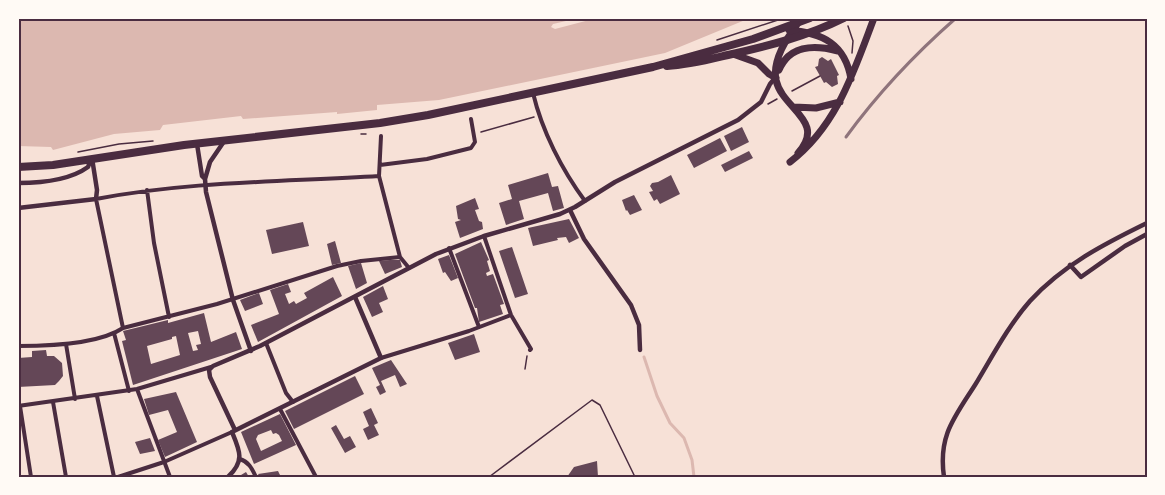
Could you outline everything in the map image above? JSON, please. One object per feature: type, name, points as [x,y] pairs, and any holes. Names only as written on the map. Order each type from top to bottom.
[{"type":"main road","points":[[18,167],[52,165],[225,140],[380,123],[653,68],[795,26],[810,18]]},
{"type":"main road","points":[[795,26],[779,57],[776,78],[783,95],[806,124],[808,134],[802,148],[790,162],[807,149],[840,102],[851,79],[873,18]]},
{"type":"main road","points":[[653,68],[683,65],[733,54],[846,22]]},
{"type":"main road","points":[[795,26],[829,41],[841,52],[848,65],[851,79]]},
{"type":"main road","points":[[776,78],[782,64],[800,49],[816,47],[841,52]]},
{"type":"main road","points":[[733,54],[758,63],[776,78]]},
{"type":"main road","points":[[794,107],[816,108],[840,102]]},
{"type":"street","points":[[31,477],[19,406],[129,391],[213,366],[251,351],[449,248],[570,210],[615,182],[738,120],[763,100],[770,84],[776,78]]},
{"type":"street","points":[[533,93],[539,116],[562,163],[585,201]]},
{"type":"street","points":[[380,165],[427,159],[471,148],[475,142],[475,134],[471,119]]},
{"type":"street","points":[[381,136],[379,176],[400,257],[409,268]]},
{"type":"street","points":[[205,182],[210,162],[225,140]]},
{"type":"street","points":[[197,144],[202,176],[233,300],[251,351]]},
{"type":"street","points":[[18,183],[40,182],[74,174],[88,167],[92,158]]},
{"type":"street","points":[[92,158],[97,190],[96,199],[123,328]]},
{"type":"street","points":[[18,208],[96,199],[205,182],[379,176]]},
{"type":"street","points":[[147,190],[154,243],[169,317]]},
{"type":"street","points":[[570,210],[584,239],[631,305],[639,325],[640,350]]},
{"type":"street","points":[[944,477],[943,443],[956,414],[1020,314],[1043,288],[1070,265],[1147,223]]},
{"type":"street","points":[[1070,265],[1081,277],[1125,246],[1147,234]]},
{"type":"street","points":[[484,236],[512,315],[530,350]]},
{"type":"street","points":[[449,248],[479,327]]},
{"type":"street","points":[[18,334],[19,346],[66,344],[233,300],[337,266],[400,257]]},
{"type":"street","points":[[355,297],[381,358]]},
{"type":"street","points":[[97,396],[116,477],[164,462],[280,409],[381,358],[512,315]]},
{"type":"street","points":[[114,333],[129,391]]},
{"type":"street","points":[[266,343],[286,393],[293,402]]},
{"type":"street","points":[[66,344],[75,399]]},
{"type":"street","points":[[213,366],[209,370],[210,377],[233,431],[240,459],[237,467],[228,477]]},
{"type":"street","points":[[137,389],[170,477]]},
{"type":"street","points":[[53,402],[66,477]]},
{"type":"street","points":[[280,409],[316,477]]},
{"type":"street","points":[[240,459],[249,465],[256,477]]},
{"type":"path","points":[[711,42],[785,18]]},
{"type":"path","points":[[846,22],[853,41],[852,58]]},
{"type":"path","points":[[475,134],[539,116]]},
{"type":"path","points":[[525,369],[525,361],[530,350]]},
{"type":"path","points":[[489,477],[592,400],[600,405],[635,477]]},
{"type":"shaded area","points":[[18,18],[579,18],[553,24],[551,27],[555,29],[597,18],[750,18],[665,53],[439,100],[377,105],[377,110],[337,114],[337,112],[243,119],[241,116],[163,125],[160,130],[114,134],[53,150],[51,147],[18,146]]},
{"type":"building","points":[[822,57],[828,61],[831,59],[839,75],[837,76],[838,84],[832,87],[824,83],[815,67],[818,66],[819,59]]},
{"type":"building","points":[[742,127],[749,142],[731,151],[724,136]]},
{"type":"building","points":[[720,138],[727,151],[694,168],[687,155]]},
{"type":"building","points":[[749,151],[753,158],[725,172],[721,165]]},
{"type":"building","points":[[548,173],[552,187],[558,186],[564,208],[553,211],[548,193],[519,201],[524,219],[506,225],[499,203],[512,199],[508,185]]},
{"type":"building","points":[[671,175],[680,194],[660,204],[657,199],[654,201],[649,192],[653,191],[650,186]]},
{"type":"building","points":[[634,195],[642,210],[630,215],[622,200]]},
{"type":"building","points":[[475,198],[479,209],[475,210],[483,229],[460,238],[455,222],[461,220],[458,219],[456,206]]},
{"type":"building","points":[[569,219],[579,238],[569,243],[566,237],[557,238],[558,240],[533,246],[528,228]]},
{"type":"building","points":[[303,222],[309,246],[272,254],[266,230]]},
{"type":"building","points":[[335,241],[341,263],[332,265],[327,244]]},
{"type":"building","points":[[481,242],[489,260],[487,261],[490,271],[486,273],[487,276],[493,274],[504,304],[500,305],[503,314],[479,322],[477,308],[475,308],[455,254]]},
{"type":"building","points":[[512,247],[528,294],[515,298],[499,251]]},
{"type":"building","points":[[449,255],[458,278],[451,281],[445,272],[443,273],[438,259]]},
{"type":"building","points":[[400,260],[402,267],[385,274],[379,261]]},
{"type":"building","points":[[361,263],[367,283],[356,289],[348,266]]},
{"type":"building","points":[[333,277],[342,296],[258,342],[251,325],[279,314],[270,290],[288,284],[291,292],[285,294],[289,304],[294,301],[296,304],[307,298],[304,293]]},
{"type":"building","points":[[383,286],[388,299],[379,303],[383,312],[372,317],[363,297]]},
{"type":"building","points":[[259,293],[263,304],[245,311],[240,300]]},
{"type":"building","points":[[204,313],[211,342],[236,332],[242,349],[133,385],[122,341],[126,340],[123,331],[168,320],[168,323]],"holes":[[[198,331],[201,344],[196,345],[198,350],[193,351],[188,333]],[[176,336],[180,355],[151,364],[147,346]]]},
{"type":"building","points":[[474,334],[480,352],[455,360],[448,343]]},
{"type":"building","points":[[46,350],[47,356],[54,356],[62,363],[63,376],[55,385],[18,387],[18,358],[32,357],[32,351]]},
{"type":"building","points":[[391,360],[407,384],[400,387],[395,375],[381,381],[386,392],[380,395],[376,387],[380,385],[372,368]]},
{"type":"building","points":[[355,376],[364,394],[294,429],[285,411]]},
{"type":"building","points":[[176,392],[197,442],[165,457],[158,440],[177,432],[168,410],[149,415],[144,399]]},
{"type":"building","points":[[371,408],[378,423],[374,425],[379,435],[368,440],[363,429],[369,426],[363,412]]},
{"type":"building","points":[[280,414],[296,445],[254,464],[241,432]],"holes":[[[271,430],[273,434],[279,435],[282,441],[261,451],[256,439],[258,435]]]},
{"type":"building","points":[[336,425],[344,439],[350,436],[356,447],[345,453],[331,428]]},
{"type":"building","points":[[150,438],[155,451],[140,454],[135,442]]},
{"type":"building","points":[[597,461],[598,477],[567,477],[574,467]]},
{"type":"building","points":[[278,471],[281,477],[273,475],[260,477],[258,474]]},
{"type":"building","points":[[246,472],[249,477],[235,477],[241,475]]},
{"type":"waterway","points":[[644,357],[657,396],[670,423],[684,438],[692,460],[694,477]]},
{"type":"railway","points":[[846,137],[898,74],[956,18]]}]
